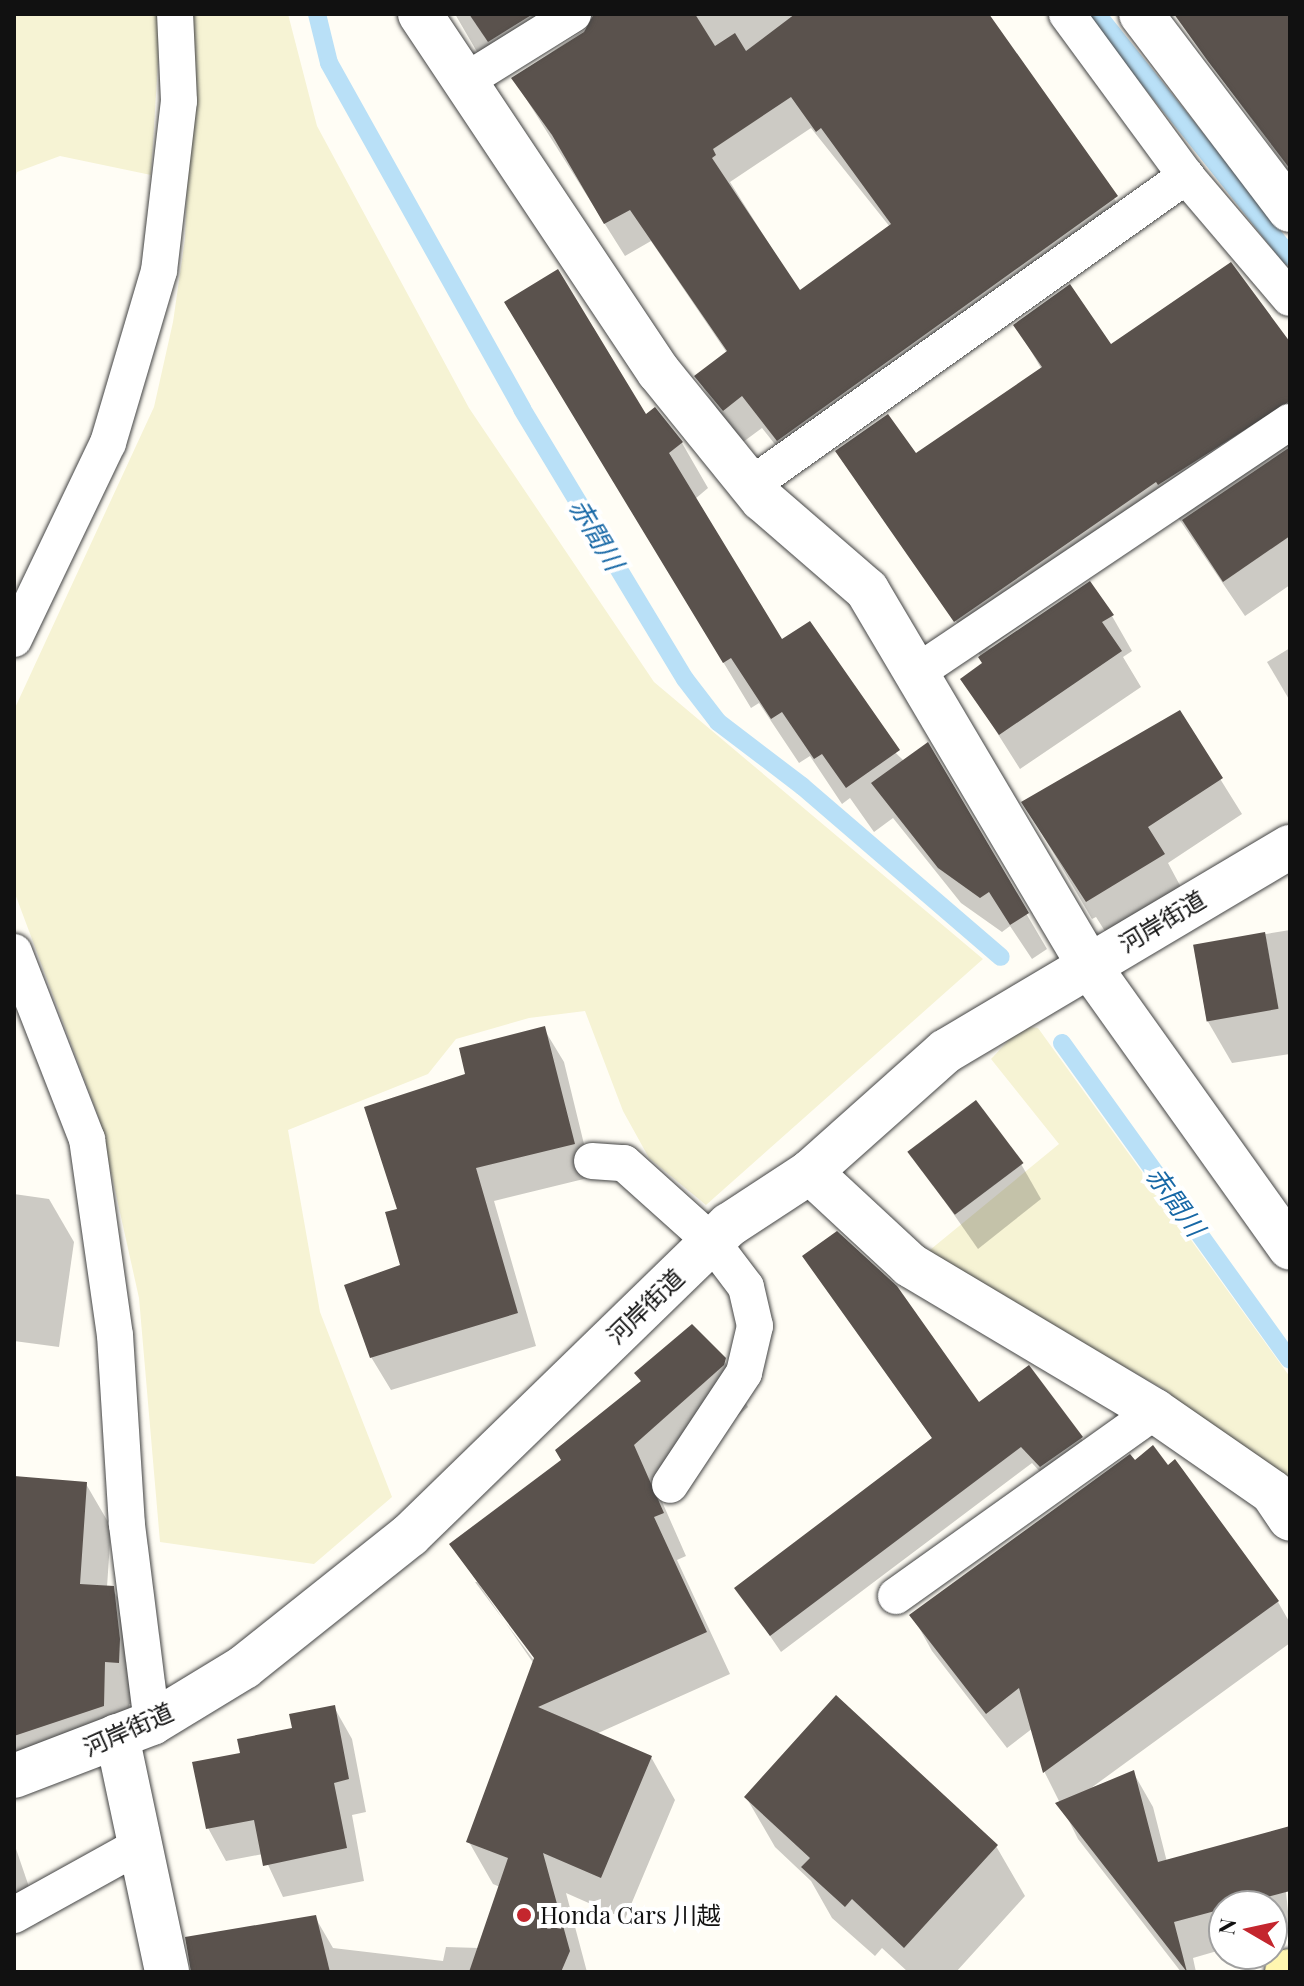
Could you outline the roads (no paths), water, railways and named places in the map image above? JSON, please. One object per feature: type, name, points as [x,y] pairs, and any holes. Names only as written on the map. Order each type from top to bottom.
[{"type":"street","points":[[420,14],[467,80],[659,372],[751,485],[867,590],[1089,966],[1290,1248]]},
{"type":"street","points":[[1141,14],[1290,210]]},
{"type":"street","name":"河岸街道","points":[[14,1776],[135,1730],[244,1667],[410,1535],[712,1242],[810,1172],[946,1051],[1290,847]]},
{"type":"street","points":[[810,1172],[910,1265],[1155,1411],[1272,1492],[1290,1519]]},
{"type":"street","points":[[135,1730],[142,1844],[167,1972]]},
{"type":"lane","points":[[17,623],[108,443],[159,271],[179,101],[175,14]]},
{"type":"lane","points":[[467,80],[573,14]]},
{"type":"lane","points":[[1067,14],[1186,176],[1290,298]]},
{"type":"lane","points":[[751,485],[1186,176]]},
{"type":"lane","points":[[916,673],[1290,422]]},
{"type":"lane","points":[[14,952],[87,1139],[115,1335],[135,1730]]},
{"type":"lane","points":[[592,1161],[624,1163],[712,1242],[746,1287],[755,1326],[744,1373],[670,1485]]},
{"type":"lane","points":[[896,1596],[1155,1411]]},
{"type":"lane","points":[[14,1915],[142,1844]]},
{"type":"waterway","name":"赤間川","points":[[317,14],[329,63],[522,409],[685,679],[718,722],[802,786],[1001,957]]},
{"type":"waterway","points":[[1097,14],[1290,257]]},
{"type":"waterway","name":"赤間川","points":[[1062,1043],[1290,1360]]},
{"type":"place","name":"Honda Cars 川越","points":[[524,1915]]}]
